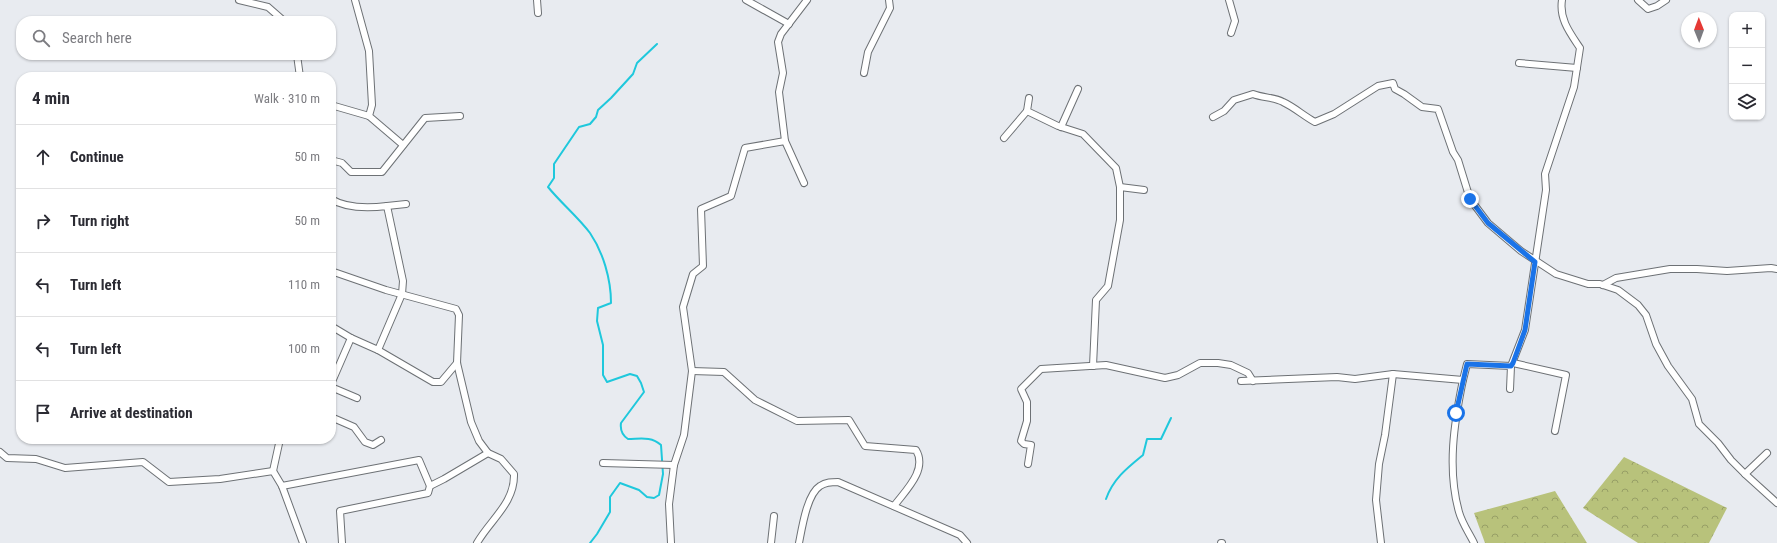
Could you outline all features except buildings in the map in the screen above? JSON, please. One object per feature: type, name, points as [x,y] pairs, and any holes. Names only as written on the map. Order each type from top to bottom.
[{"type":"street","points":[[239,0],[272,9],[279,16]]},
{"type":"street","points":[[355,0],[369,52],[372,105],[369,116]]},
{"type":"street","points":[[537,0],[538,13]]},
{"type":"street","points":[[746,0],[789,24]]},
{"type":"street","points":[[804,183],[784,141],[779,92],[782,74],[778,42],[807,0]]},
{"type":"street","points":[[864,73],[868,52],[890,8],[889,0]]},
{"type":"street","points":[[1229,0],[1235,21],[1231,33]]},
{"type":"street","points":[[1510,389],[1512,364],[1525,330],[1546,190],[1545,174],[1574,87],[1580,48],[1569,32],[1561,16],[1562,0]]},
{"type":"street","points":[[1638,0],[1648,8],[1657,6],[1666,0]]},
{"type":"street","points":[[298,60],[300,72]]},
{"type":"street","points":[[1519,63],[1577,68]]},
{"type":"street","points":[[1213,117],[1224,111],[1234,100],[1253,94],[1284,102],[1315,122],[1334,114],[1378,86],[1393,83],[1395,89],[1422,107],[1438,109],[1453,152],[1458,160],[1470,199],[1488,223],[1535,262],[1556,274],[1588,284],[1603,285],[1618,290],[1638,305],[1646,315],[1656,344],[1664,360],[1692,399],[1700,424],[1718,443],[1731,460],[1777,502]]},
{"type":"street","points":[[1061,127],[1078,89]]},
{"type":"street","points":[[1004,138],[1027,111],[1028,98]]},
{"type":"street","points":[[336,106],[369,116],[403,145]]},
{"type":"street","points":[[1027,111],[1061,127],[1083,134],[1116,168],[1120,187],[1120,220],[1108,286],[1096,300],[1093,366]]},
{"type":"street","points":[[336,161],[342,163],[351,172],[382,172],[424,118],[460,116]]},
{"type":"street","points":[[671,543],[669,504],[670,464],[684,435],[692,371],[683,307],[693,274],[703,266],[701,209],[731,196],[745,148],[784,141]]},
{"type":"street","points":[[1120,187],[1144,190]]},
{"type":"street","points":[[336,201],[344,204],[370,208],[406,204]]},
{"type":"street","points":[[378,350],[402,294],[402,274],[387,206]]},
{"type":"street","points":[[1603,285],[1616,278],[1670,269],[1697,269],[1726,272],[1771,268],[1777,269]]},
{"type":"street","points":[[336,273],[402,294],[456,309],[459,315],[458,363],[471,422],[479,441],[488,453],[501,460],[508,466],[514,474],[515,482],[509,498],[477,543]]},
{"type":"street","points":[[336,329],[351,338],[378,350],[433,382],[441,382],[458,363]]},
{"type":"street","points":[[336,374],[351,338]]},
{"type":"street","points":[[1028,464],[1031,445],[1024,444],[1021,441],[1027,421],[1027,402],[1021,389],[1041,369],[1106,365],[1165,378],[1178,375],[1200,364],[1218,362],[1231,365],[1248,372],[1253,380]]},
{"type":"street","points":[[1474,543],[1460,514],[1453,479],[1453,439],[1455,419],[1467,364],[1512,364],[1566,375],[1555,431]]},
{"type":"street","points":[[692,371],[724,372],[755,400],[797,421],[849,420],[865,446],[916,450],[918,454],[918,473],[894,506]]},
{"type":"street","points":[[1241,381],[1337,378],[1355,379],[1393,374],[1463,380]]},
{"type":"street","points":[[1381,543],[1376,500],[1393,374]]},
{"type":"street","points":[[336,388],[357,398]]},
{"type":"street","points":[[336,419],[354,428],[365,442],[373,445],[381,440]]},
{"type":"street","points":[[279,444],[273,471],[282,486],[303,543]]},
{"type":"street","points":[[0,452],[7,458],[36,459],[64,468],[143,462],[169,482],[220,479],[273,471]]},
{"type":"street","points":[[430,486],[488,453]]},
{"type":"street","points":[[1745,474],[1767,453]]},
{"type":"street","points":[[282,486],[419,460],[430,486],[428,492],[340,511],[342,543]]},
{"type":"street","points":[[603,463],[670,464]]},
{"type":"street","points":[[799,543],[812,494],[820,486],[829,482],[838,482],[960,535],[967,543]]},
{"type":"street","points":[[771,543],[774,516]]},
{"type":"green space","points":[[1624,457],[1727,508],[1709,543],[1638,543],[1583,508]]},
{"type":"green space","points":[[1555,491],[1587,543],[1485,543],[1474,513]]},
{"type":"waterway","points":[[590,543],[610,512],[610,497],[620,483],[639,490],[647,497],[654,498],[659,495],[663,474],[661,445],[649,439],[628,439],[622,432],[621,423],[644,392],[637,376],[630,374],[607,382],[603,375],[603,345],[597,321],[598,308],[611,303],[608,275],[595,240],[580,221],[548,187],[554,178],[554,164],[579,127],[590,124],[596,117],[598,110],[633,74],[637,63],[657,44]]},
{"type":"waterway","points":[[1106,499],[1112,486],[1126,469],[1143,455],[1147,439],[1161,439],[1171,418]]},
{"type":"route","points":[[1456,413],[1467,364],[1511,366],[1513,363],[1525,330],[1535,262],[1488,223],[1470,199]]}]
